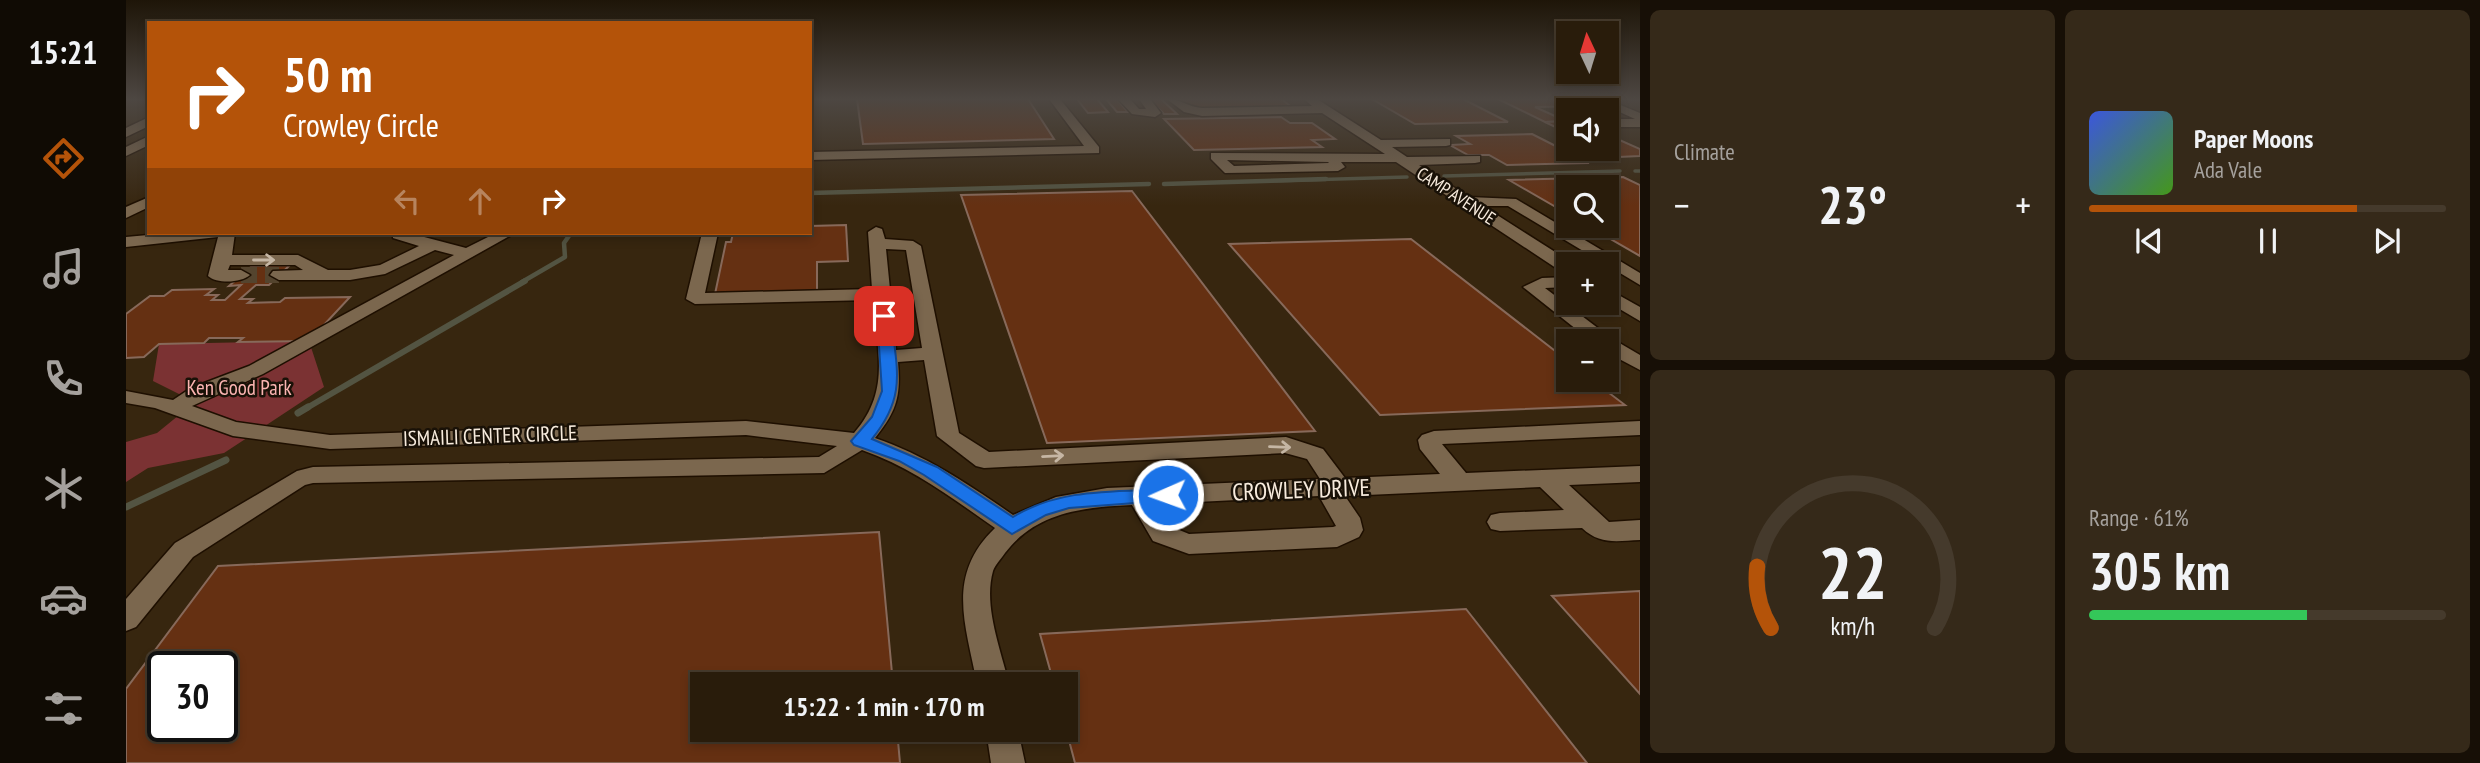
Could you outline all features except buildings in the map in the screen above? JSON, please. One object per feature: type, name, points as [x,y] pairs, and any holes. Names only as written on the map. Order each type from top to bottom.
[{"type":"street","points":[[812,156],[1094,150],[1082,135]]},
{"type":"street","name":"CAMP AVENUE","points":[[1363,135],[1556,260]]},
{"type":"street","points":[[126,152],[147,141]]},
{"type":"street","points":[[1377,144],[1446,142]]},
{"type":"street","points":[[1404,143],[1431,160]]},
{"type":"street","points":[[1334,160],[1338,167],[1230,170],[1216,156],[1306,155],[1334,160],[1475,159]]},
{"type":"street","points":[[1464,201],[1511,202],[1634,277]]},
{"type":"street","points":[[126,213],[147,202]]},
{"type":"street","points":[[126,231],[147,230]]},
{"type":"street","points":[[126,242],[195,235]]},
{"type":"street","points":[[227,235],[223,260],[217,276],[241,275]]},
{"type":"street","points":[[399,235],[468,254]]},
{"type":"street","points":[[176,407],[199,393],[256,370],[503,235]]},
{"type":"street","points":[[710,235],[695,299],[882,294]]},
{"type":"street","points":[[126,620],[184,550],[304,477],[824,465],[860,441],[879,419],[890,391],[877,238],[913,246],[948,436],[985,460],[1286,445],[1315,454],[1334,489],[1350,530],[1337,537],[1189,544],[1168,540],[1155,529],[1142,496]]},
{"type":"street","points":[[279,275],[351,275],[385,269],[433,245]]},
{"type":"street","points":[[223,260],[298,260],[325,275]]},
{"type":"street","points":[[1556,282],[1532,287],[1556,305]]},
{"type":"street","points":[[1619,301],[1640,315]]},
{"type":"street","points":[[1569,315],[1588,329]]},
{"type":"street","points":[[1619,352],[1637,364]]},
{"type":"street","points":[[888,356],[933,354]]},
{"type":"street","name":"ISMAILI CENTER CIRCLE","points":[[126,397],[176,407],[233,429],[330,442],[746,428],[860,441],[905,457],[931,471],[1012,527]]},
{"type":"street","points":[[1461,484],[1432,449],[1430,440],[1442,436],[1640,428]]},
{"type":"street","name":"CROWLEY DRIVE","points":[[991,672],[979,611],[979,570],[1001,536],[1039,510],[1069,501],[1142,496],[1640,474]]},
{"type":"street","points":[[1547,479],[1603,532],[1640,530]]},
{"type":"street","points":[[1500,523],[1588,518]]},
{"type":"street","points":[[1005,742],[1009,763]]},
{"type":"green space","name":"Ken Good Park","points":[[309,341],[324,387],[224,453],[148,468],[126,482],[126,442],[157,433],[195,402],[153,381],[159,344]]},
{"type":"waterway","points":[[1444,176],[1620,171]]},
{"type":"waterway","points":[[1635,171],[1640,171]]},
{"type":"waterway","points":[[1266,181],[1407,177]]},
{"type":"waterway","points":[[1164,184],[1326,179]]},
{"type":"waterway","points":[[812,193],[1149,184]]},
{"type":"waterway","points":[[522,282],[565,257],[564,243],[570,235]]},
{"type":"waterway","points":[[305,409],[525,281]]},
{"type":"waterway","points":[[298,413],[308,407]]},
{"type":"waterway","points":[[126,507],[226,460]]},
{"type":"tunnel","points":[[241,275],[279,275]]},
{"type":"route","points":[[884,316],[890,391],[879,419],[860,441],[905,457],[931,471],[1012,527],[1039,510],[1069,501],[1168,495]]}]
